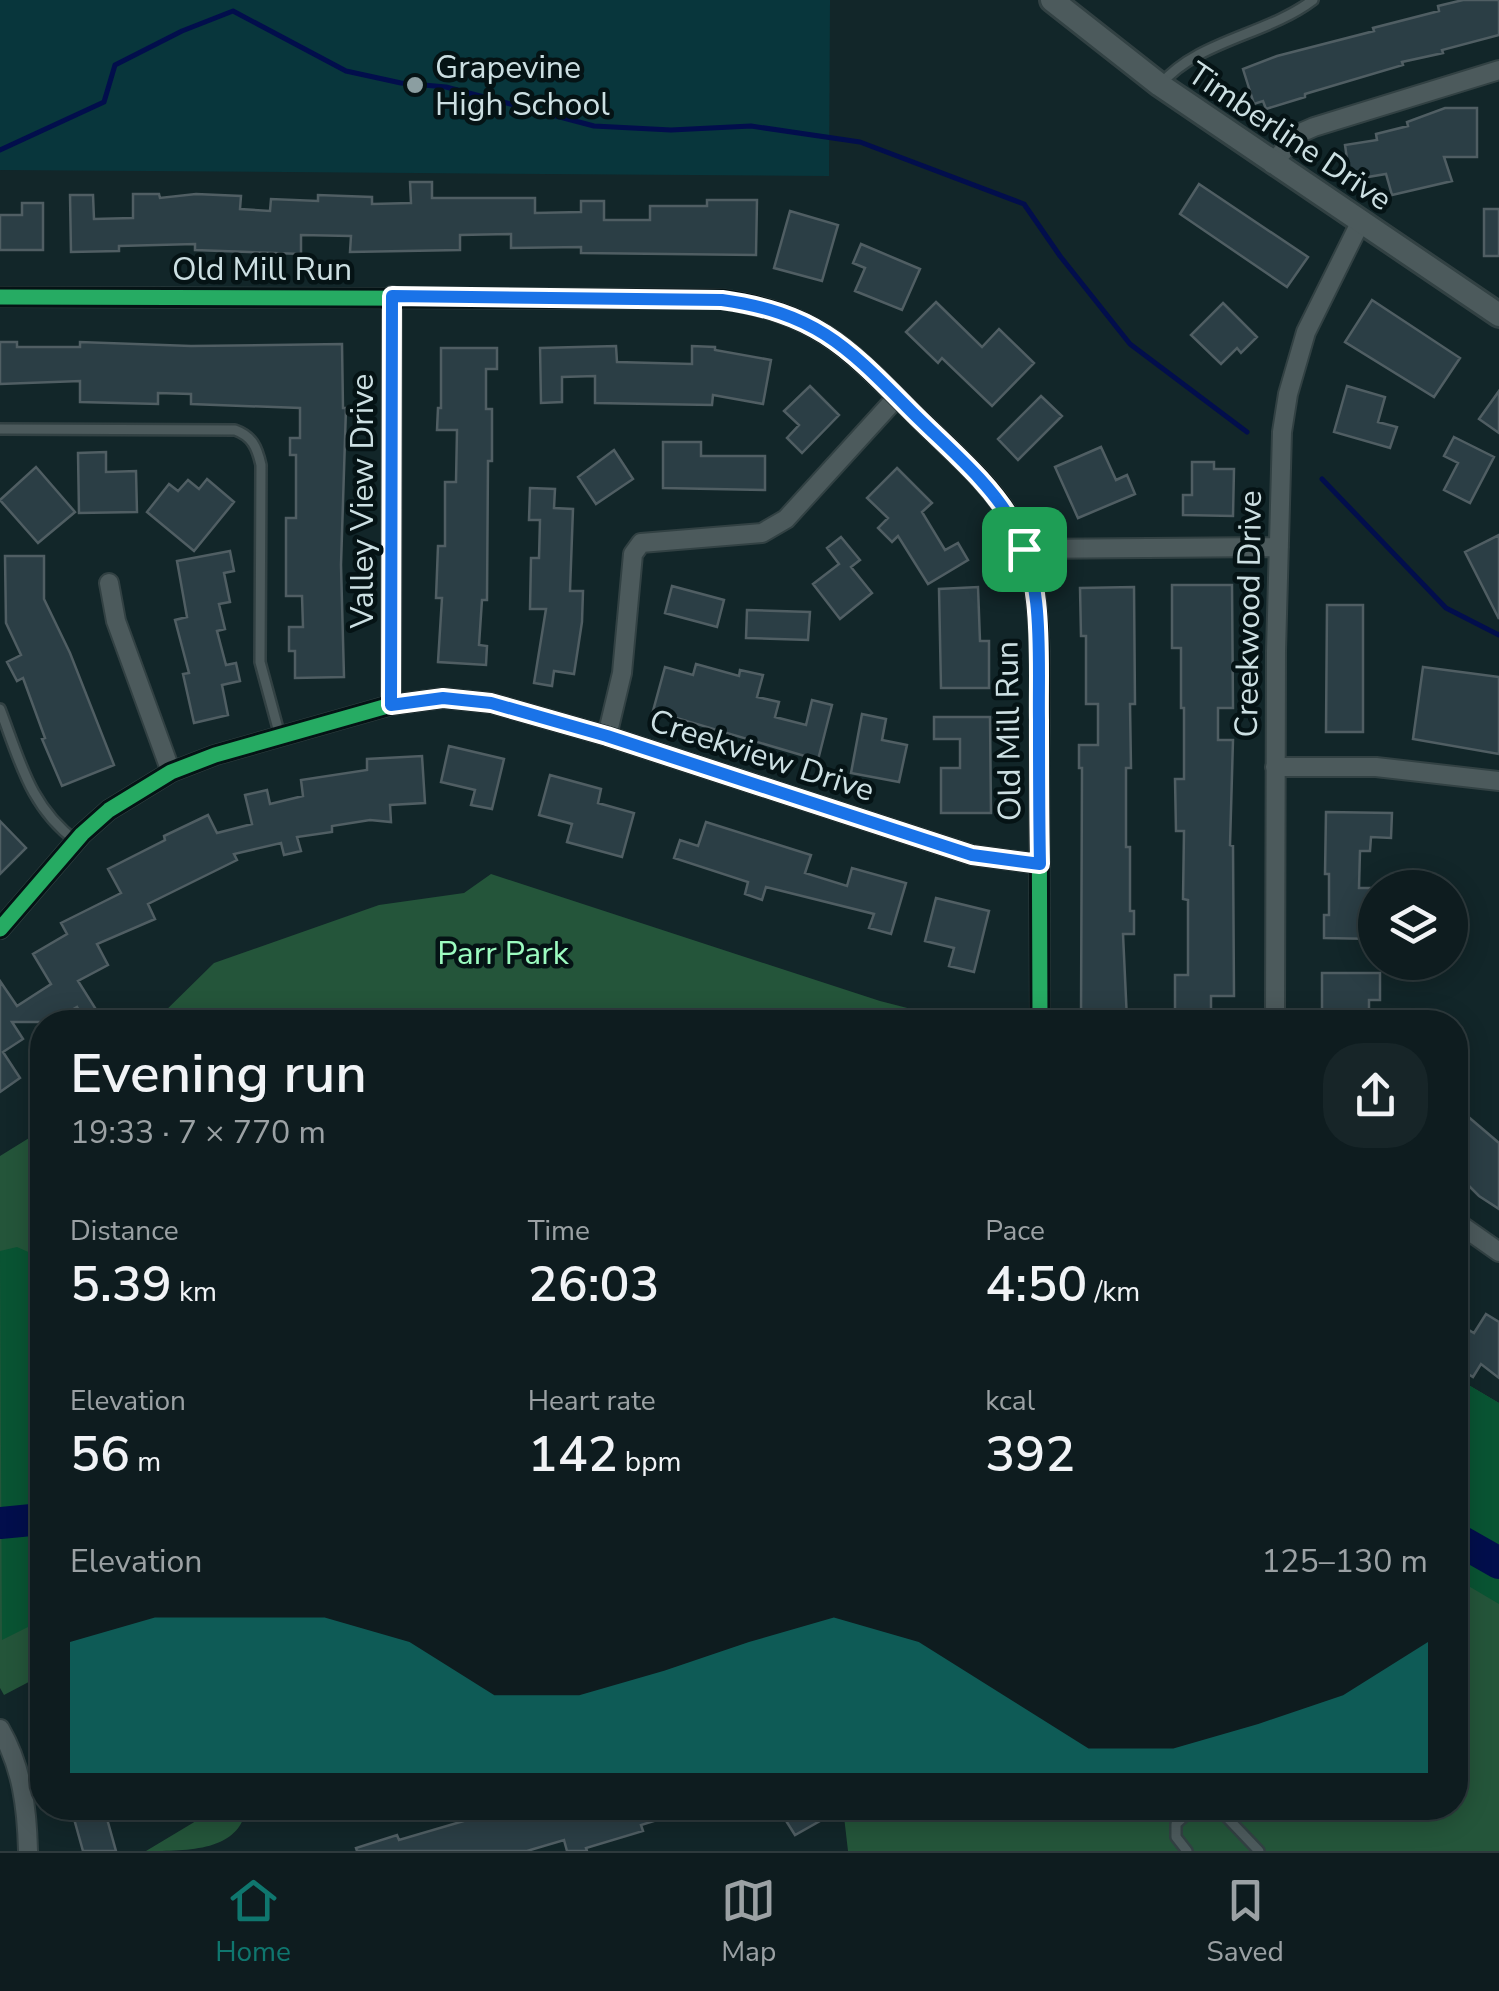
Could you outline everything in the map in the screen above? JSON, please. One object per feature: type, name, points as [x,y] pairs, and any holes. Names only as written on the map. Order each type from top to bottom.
[{"type":"street","name":"Timberline Drive","points":[[1052,0],[1123,60],[1499,315]]},
{"type":"street","points":[[1272,164],[1298,134],[1314,126],[1499,70]]},
{"type":"street","name":"Creekwood Drive","points":[[1275,1010],[1274,768],[1282,432],[1288,394],[1306,332],[1360,223]]},
{"type":"street","name":"Valley View Drive","points":[[391,705],[392,296]]},
{"type":"street","name":"Old Mill Run","points":[[0,297],[722,300],[760,305],[827,332],[997,499],[1024,549],[1033,581],[1038,662],[1040,1010]]},
{"type":"street","points":[[607,736],[622,673],[633,554],[641,542],[762,533],[786,519],[897,397]]},
{"type":"street","points":[[1024,549],[1279,547]]},
{"type":"street","points":[[108,583],[116,621],[170,772]]},
{"type":"street","name":"Creekview Drive","points":[[0,929],[76,841],[109,810],[170,772],[391,705],[443,698],[491,703],[607,736],[972,855],[1040,864]]},
{"type":"street","points":[[1274,768],[1376,768],[1499,781]]},
{"type":"street","points":[[1468,1229],[1499,1252]]},
{"type":"street","points":[[0,1730],[20,1776],[28,1851]]},
{"type":"lane","points":[[1160,85],[1174,68],[1291,17],[1313,0]]},
{"type":"lane","points":[[0,429],[234,430],[248,434],[261,465],[260,662],[280,736]]},
{"type":"lane","points":[[0,709],[27,781],[45,814],[76,841]]},
{"type":"lane","points":[[1180,1820],[1176,1824],[1176,1837],[1188,1851]]},
{"type":"lane","points":[[1229,1820],[1259,1851]]},
{"type":"shaded area","name":"Grapevine High School","points":[[0,0],[830,0],[829,176],[0,170]]},
{"type":"green space","name":"Parr Park","points":[[491,874],[915,1010],[166,1010],[214,963],[379,905],[464,893]]},
{"type":"green space","points":[[30,1137],[30,1681],[4,1695],[0,1688],[0,1156]]},
{"type":"green space","points":[[17,1247],[30,1253],[30,1626],[2,1640],[0,1251]]},
{"type":"green space","points":[[1468,1385],[1499,1403],[1499,1851],[848,1851],[844,1820],[1468,1820]]},
{"type":"green space","points":[[1468,1385],[1499,1403],[1499,1604],[1468,1586]]},
{"type":"green space","points":[[243,1820],[234,1833],[210,1846],[146,1851],[196,1821]]},
{"type":"building","points":[[1463,0],[1499,0],[1499,35],[1402,62],[1403,65],[1266,109],[1263,101],[1254,104],[1243,69],[1439,11],[1438,6]]},
{"type":"building","points":[[1445,108],[1477,108],[1477,157],[1444,157],[1452,181],[1392,195],[1386,174],[1350,180],[1345,145],[1377,140],[1376,134],[1408,126],[1407,122]]},
{"type":"building","points":[[410,182],[432,182],[432,198],[535,198],[535,213],[581,212],[581,201],[604,201],[604,220],[650,220],[650,206],[707,206],[707,200],[757,200],[756,255],[511,248],[511,234],[460,235],[460,250],[350,252],[351,236],[301,235],[301,254],[195,250],[195,244],[71,252],[70,195],[93,195],[94,219],[133,218],[133,194],[159,194],[160,198],[196,194],[241,196],[240,209],[270,211],[271,199],[318,201],[318,195],[372,197],[372,204],[411,203]]},
{"type":"building","points":[[1199,184],[1308,257],[1287,287],[1180,214]]},
{"type":"building","points":[[22,203],[43,203],[43,250],[0,250],[0,215],[22,215]]},
{"type":"building","points":[[1484,209],[1499,209],[1499,256],[1484,256]]},
{"type":"building","points":[[790,211],[838,225],[822,281],[774,268]]},
{"type":"building","points":[[861,244],[920,269],[902,310],[855,291],[865,268],[853,263]]},
{"type":"building","points":[[1372,300],[1460,358],[1434,397],[1345,342]]},
{"type":"building","points":[[936,302],[982,347],[999,329],[1034,363],[992,406],[942,358],[938,363],[906,332]]},
{"type":"building","points":[[1223,303],[1257,337],[1241,353],[1237,348],[1221,364],[1191,335]]},
{"type":"building","points":[[0,342],[17,342],[17,347],[80,347],[80,342],[191,346],[342,344],[346,408],[341,565],[344,677],[295,678],[295,651],[289,651],[289,627],[303,627],[302,596],[286,596],[286,518],[296,518],[296,455],[290,455],[290,438],[300,438],[300,408],[191,404],[191,394],[158,393],[158,404],[80,402],[80,381],[0,384]]},
{"type":"building","points":[[616,346],[617,362],[692,364],[692,346],[715,347],[771,360],[763,404],[713,395],[712,405],[595,403],[595,376],[562,377],[562,402],[541,403],[540,348]]},
{"type":"building","points":[[441,348],[497,348],[497,369],[486,369],[486,409],[492,409],[492,461],[488,461],[487,600],[482,600],[479,645],[487,646],[486,665],[438,662],[442,598],[436,598],[438,546],[445,546],[445,482],[456,482],[457,430],[437,430]]},
{"type":"building","points":[[810,386],[839,415],[802,453],[787,438],[799,425],[784,411]]},
{"type":"building","points":[[1347,386],[1385,397],[1378,422],[1397,427],[1390,448],[1334,432]]},
{"type":"building","points":[[1499,391],[1499,433],[1479,419]]},
{"type":"building","points":[[1041,396],[1062,416],[1018,460],[998,439]]},
{"type":"building","points":[[1454,437],[1494,457],[1470,503],[1444,490],[1458,463],[1444,456]]},
{"type":"building","points":[[663,442],[701,442],[701,456],[765,456],[765,490],[663,488]]},
{"type":"building","points":[[1101,447],[1116,480],[1127,475],[1135,494],[1078,518],[1055,467]]},
{"type":"building","points":[[614,450],[633,479],[596,504],[578,477]]},
{"type":"building","points":[[106,452],[106,472],[136,471],[137,512],[79,513],[78,453]]},
{"type":"building","points":[[1192,462],[1214,462],[1214,469],[1234,469],[1233,516],[1183,515],[1183,495],[1192,495]]},
{"type":"building","points":[[36,467],[75,512],[38,543],[0,500]]},
{"type":"building","points":[[897,468],[932,503],[922,512],[945,550],[958,543],[968,560],[928,584],[898,536],[892,542],[878,528],[888,518],[867,498]]},
{"type":"building","points":[[207,479],[234,502],[194,551],[147,512],[169,484],[178,491],[188,480],[199,489]]},
{"type":"building","points":[[530,488],[555,489],[554,508],[573,509],[570,591],[583,591],[574,674],[554,671],[552,686],[534,683],[546,609],[530,609],[531,558],[539,558],[540,520],[529,520]]},
{"type":"building","points":[[1499,535],[1499,619],[1465,552]]},
{"type":"building","points":[[841,537],[860,560],[851,567],[872,593],[840,619],[813,584],[839,564],[827,548]]},
{"type":"building","points":[[230,551],[234,571],[224,573],[230,602],[219,604],[225,629],[217,631],[226,665],[236,663],[240,681],[222,685],[228,715],[194,723],[183,674],[189,673],[175,620],[187,617],[177,561]]},
{"type":"building","points":[[5,556],[44,556],[44,599],[114,765],[62,786],[23,678],[17,681],[7,662],[21,655],[6,623]]},
{"type":"building","points":[[1172,585],[1232,585],[1233,708],[1218,708],[1218,740],[1233,740],[1230,845],[1234,996],[1211,996],[1211,1010],[1175,1010],[1175,975],[1188,975],[1188,900],[1183,899],[1184,831],[1176,831],[1175,779],[1184,779],[1181,648],[1172,648]]},
{"type":"building","points":[[672,586],[724,600],[717,627],[665,613]]},
{"type":"building","points":[[978,587],[980,641],[989,641],[989,688],[941,688],[939,589]]},
{"type":"building","points":[[1134,587],[1135,704],[1130,704],[1126,847],[1130,847],[1134,934],[1123,934],[1127,1010],[1081,1010],[1079,745],[1098,745],[1098,704],[1086,704],[1086,636],[1081,636],[1080,588]]},
{"type":"building","points":[[1327,605],[1363,605],[1363,732],[1326,732]]},
{"type":"building","points":[[747,610],[810,612],[808,640],[746,638]]},
{"type":"building","points":[[696,664],[739,676],[740,670],[763,675],[757,697],[779,702],[775,717],[806,725],[812,700],[832,705],[818,760],[653,711],[665,667],[693,675]]},
{"type":"building","points":[[1423,667],[1499,677],[1499,754],[1413,739]]},
{"type":"building","points":[[862,714],[886,719],[882,740],[907,745],[899,782],[851,773]]},
{"type":"building","points":[[934,717],[990,717],[991,813],[941,813],[941,768],[960,768],[960,739],[934,739]]},
{"type":"building","points":[[449,746],[504,759],[492,809],[471,805],[475,790],[441,782]]},
{"type":"building","points":[[422,756],[425,803],[390,805],[391,822],[370,820],[332,826],[332,832],[297,837],[301,851],[284,855],[281,843],[234,854],[237,860],[148,904],[155,919],[97,944],[108,965],[78,981],[96,1010],[30,1010],[30,1022],[12,1022],[23,1039],[3,1052],[20,1078],[0,1092],[0,981],[17,1006],[51,984],[33,954],[67,934],[61,923],[121,893],[108,869],[208,815],[217,833],[252,824],[245,795],[267,790],[270,804],[303,796],[301,780],[367,770],[367,759]]},
{"type":"building","points":[[550,775],[601,789],[598,803],[634,813],[622,857],[567,842],[572,824],[539,815]]},
{"type":"building","points":[[1326,812],[1392,813],[1391,838],[1371,837],[1370,851],[1360,851],[1358,939],[1324,938],[1324,915],[1329,915],[1329,874],[1325,874]]},
{"type":"building","points":[[0,821],[26,848],[0,874]]},
{"type":"building","points":[[706,822],[811,855],[805,873],[847,886],[852,868],[906,883],[891,934],[869,928],[874,914],[766,887],[762,900],[745,894],[748,882],[674,858],[680,840],[698,846]]},
{"type":"building","points":[[936,898],[989,911],[974,972],[949,966],[954,948],[925,941]]},
{"type":"building","points":[[1322,973],[1358,973],[1358,980],[1380,980],[1380,1000],[1369,1000],[1369,1010],[1322,1010]]},
{"type":"building","points":[[1468,1117],[1499,1143],[1499,1209],[1468,1185]]},
{"type":"building","points":[[1486,1314],[1499,1322],[1499,1378],[1481,1364],[1473,1377],[1468,1374],[1468,1330],[1474,1333]]},
{"type":"building","points":[[74,1820],[107,1820],[116,1851],[83,1851]]},
{"type":"building","points":[[467,1820],[657,1820],[641,1825],[643,1831],[586,1848],[587,1851],[567,1851],[564,1840],[527,1851],[356,1848],[397,1835],[399,1840]]},
{"type":"building","points":[[786,1820],[822,1820],[795,1835]]},
{"type":"waterway","points":[[0,150],[104,102],[115,65],[182,31],[233,11],[346,71],[401,83],[446,87],[594,126],[671,130],[751,126],[860,142],[1024,204],[1130,344],[1247,432]]},
{"type":"waterway","points":[[1322,479],[1446,608],[1499,635]]},
{"type":"waterway","points":[[0,1523],[30,1520]]},
{"type":"waterway","points":[[1468,1545],[1499,1563]]},
{"type":"cycle path","points":[[0,297],[721,299],[780,313],[824,334],[864,365],[978,477],[1004,508],[1025,549],[1039,641],[1040,1010]]},
{"type":"cycle path","points":[[0,929],[82,834],[109,810],[171,772],[215,755],[391,705],[443,698],[491,703],[607,736],[972,855],[1040,864]]},
{"type":"place","name":"Grapevine High School","points":[[415,85]]},
{"type":"route","points":[[392,296],[722,300],[760,305],[793,316],[827,332],[897,397],[997,499],[1024,549],[1033,581],[1038,662],[1040,864],[972,855],[607,736],[491,703],[443,698],[391,705],[392,296]]}]
